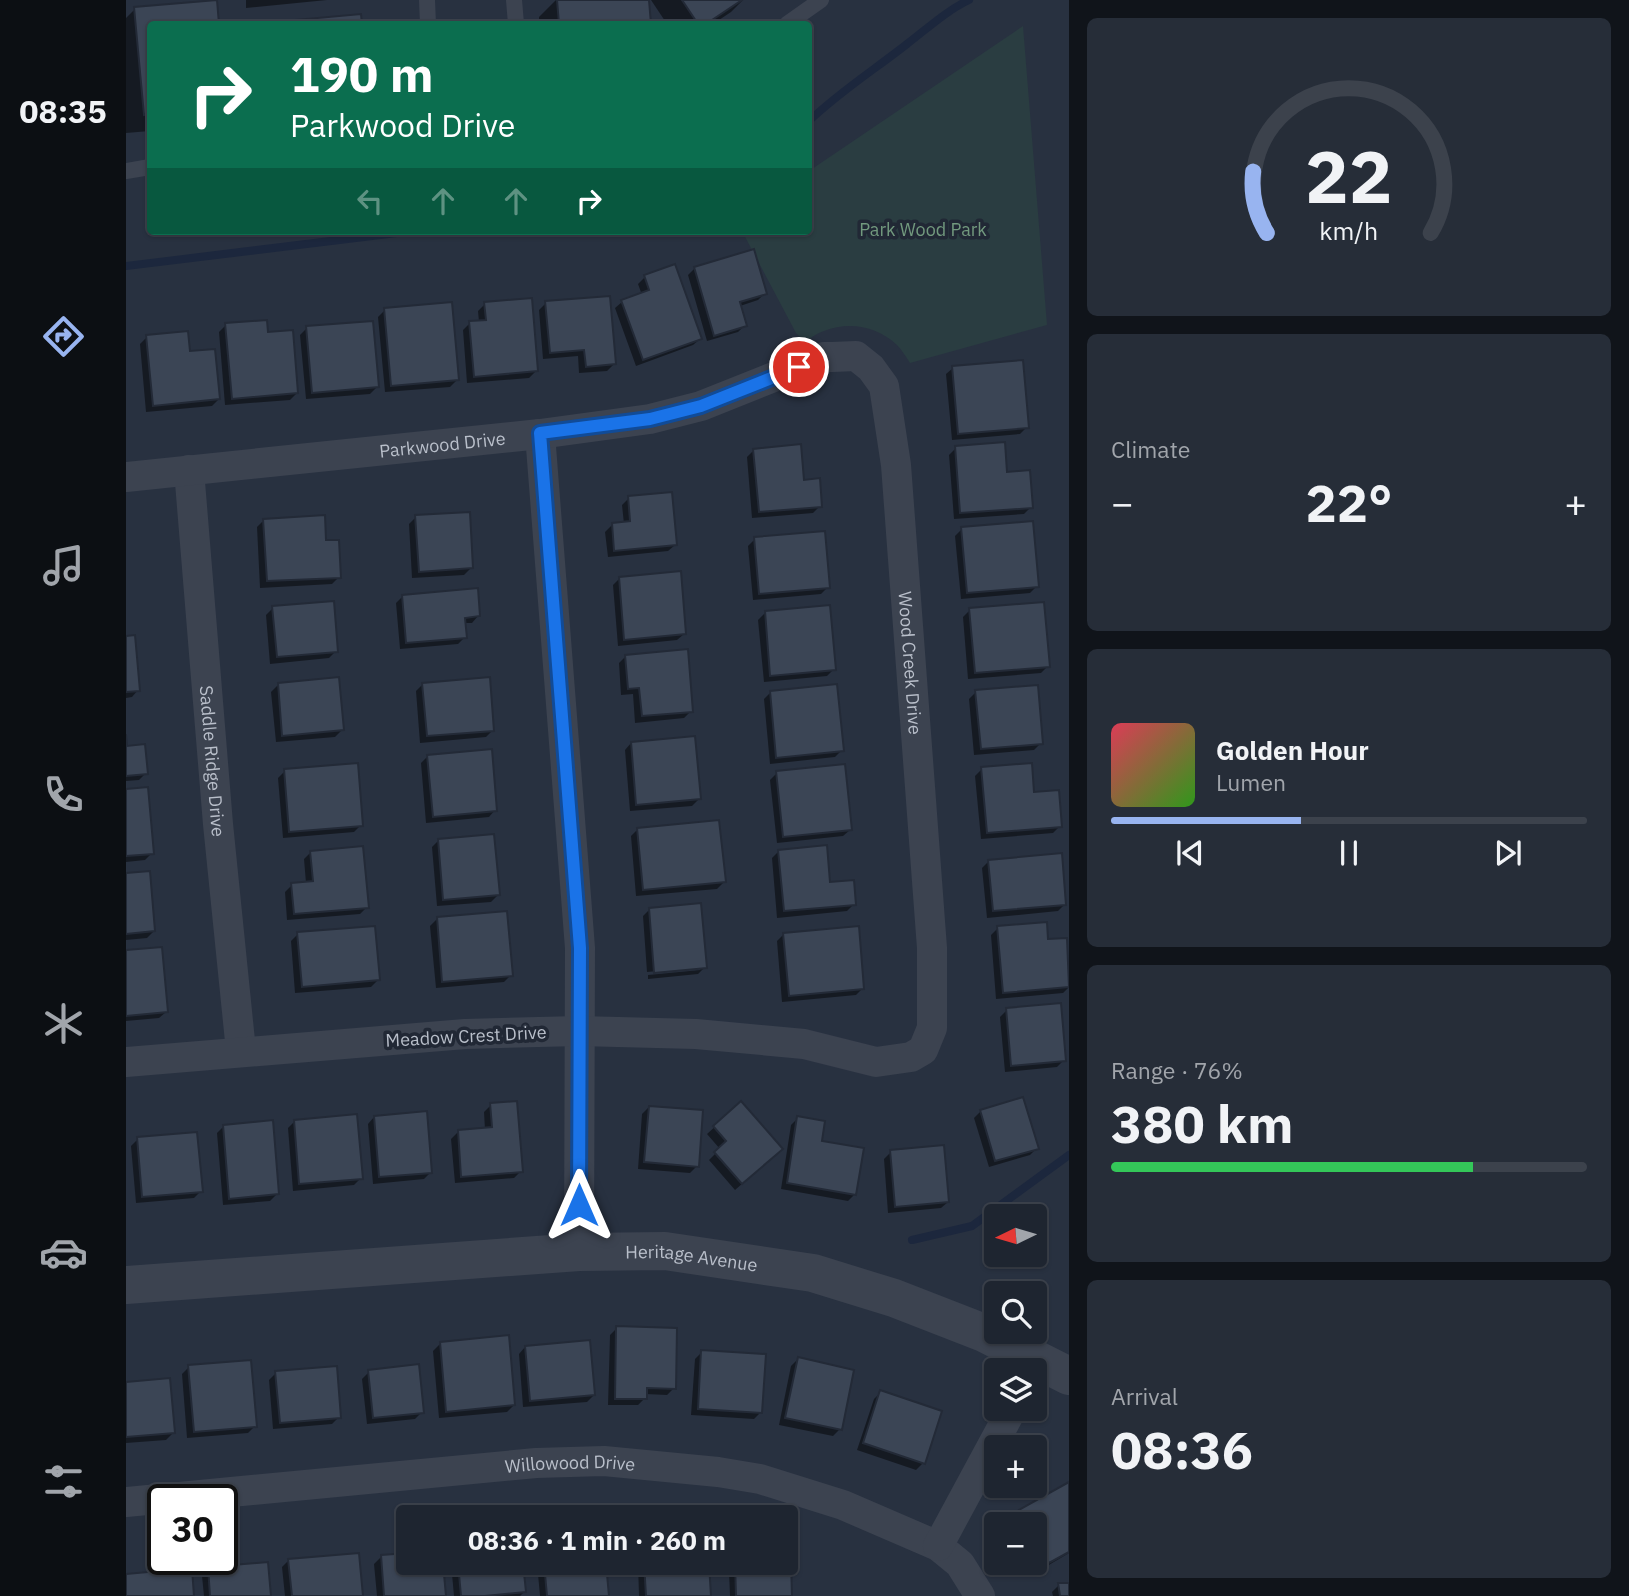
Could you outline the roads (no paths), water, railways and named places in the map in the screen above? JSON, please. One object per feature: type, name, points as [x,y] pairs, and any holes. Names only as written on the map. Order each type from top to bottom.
[{"type":"street","name":"Wood Creek Drive","points":[[832,357],[856,356],[871,368],[884,386],[896,465],[931,934],[932,1006]]},
{"type":"street","name":"Parkwood Drive","points":[[126,477],[650,419],[701,406],[824,357],[832,357]]},
{"type":"street","points":[[540,433],[580,948],[579,1252]]},
{"type":"street","name":"Saddle Ridge Drive","points":[[189,470],[218,824],[241,1051]]},
{"type":"street","name":"Meadow Crest Drive","points":[[126,1062],[465,1034],[579,1031],[696,1034],[804,1044],[876,1062],[911,1057],[923,1050],[932,1028],[932,1006]]},
{"type":"street","name":"Heritage Avenue","points":[[126,1285],[579,1252],[665,1251],[813,1273],[894,1298],[984,1334],[1027,1358]]},
{"type":"street","points":[[938,1546],[1006,1421]]},
{"type":"street","name":"Willowood Drive","points":[[126,1502],[536,1463],[604,1461],[718,1472],[760,1479],[843,1505],[938,1546],[960,1564],[980,1596]]},
{"type":"lane","points":[[427,0],[428,21]]},
{"type":"lane","points":[[514,0],[516,21]]},
{"type":"lane","points":[[791,21],[821,0]]},
{"type":"lane","points":[[126,171],[147,168]]},
{"type":"waterway","points":[[812,118],[937,20],[969,0]]},
{"type":"waterway","points":[[126,266],[380,235]]},
{"type":"waterway","points":[[912,1240],[972,1226],[1069,1155]]},
{"type":"park label","name":"Park Wood Park","points":[[923,229]]}]
